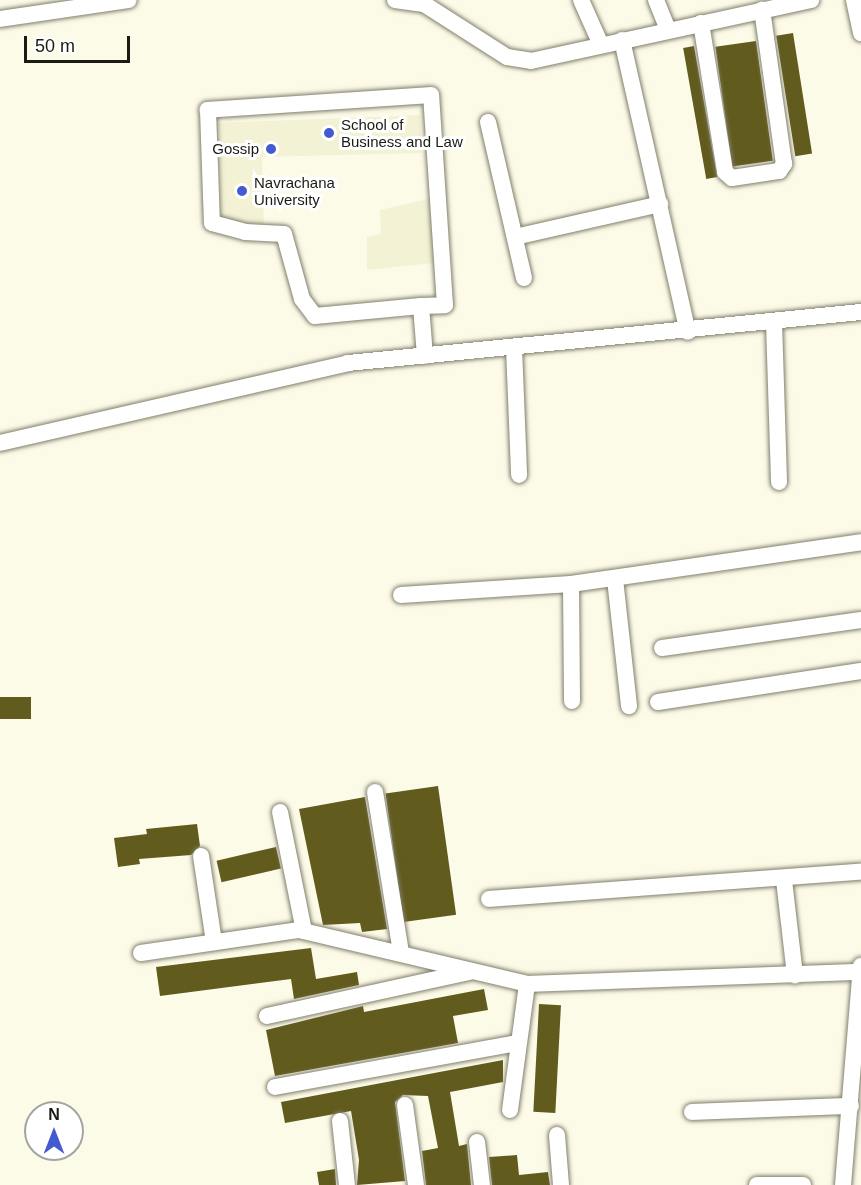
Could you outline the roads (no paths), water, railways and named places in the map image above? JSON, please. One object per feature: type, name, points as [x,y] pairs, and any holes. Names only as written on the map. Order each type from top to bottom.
[{"type":"street","points":[[0,19],[129,0]]},
{"type":"street","points":[[395,0],[424,4],[518,60],[544,59],[811,0]]},
{"type":"street","points":[[581,0],[601,45]]},
{"type":"street","points":[[656,0],[668,30]]},
{"type":"street","points":[[854,0],[861,33]]},
{"type":"street","points":[[701,23],[725,172],[732,178],[779,171],[784,165],[762,10]]},
{"type":"street","points":[[622,40],[688,332]]},
{"type":"street","points":[[431,95],[445,305],[420,306],[315,316],[302,299],[284,234],[245,232],[212,223],[208,110],[431,95]]},
{"type":"street","points":[[488,122],[524,278]]},
{"type":"street","points":[[515,237],[660,204]]},
{"type":"street","points":[[420,306],[425,356]]},
{"type":"street","points":[[0,443],[348,363],[688,332],[861,312]]},
{"type":"street","points":[[774,322],[779,482]]},
{"type":"street","points":[[514,348],[519,475]]},
{"type":"street","points":[[401,595],[615,579],[861,542]]},
{"type":"street","points":[[615,579],[628,706]]},
{"type":"street","points":[[571,584],[573,701]]},
{"type":"street","points":[[662,648],[861,620]]},
{"type":"street","points":[[658,702],[861,671]]},
{"type":"street","points":[[375,792],[401,954]]},
{"type":"street","points":[[280,812],[304,930]]},
{"type":"street","points":[[201,856],[214,942]]},
{"type":"street","points":[[489,899],[784,880],[861,872]]},
{"type":"street","points":[[784,880],[795,975]]},
{"type":"street","points":[[141,953],[304,930],[527,984],[795,975],[860,969],[851,1106],[850,1179]]},
{"type":"street","points":[[267,1016],[472,972]]},
{"type":"street","points":[[510,1110],[527,984]]},
{"type":"street","points":[[275,1087],[518,1043]]},
{"type":"street","points":[[405,1105],[416,1185]]},
{"type":"street","points":[[692,1112],[851,1106]]},
{"type":"street","points":[[340,1121],[347,1185]]},
{"type":"street","points":[[557,1135],[561,1185]]},
{"type":"street","points":[[477,1142],[482,1185]]},
{"type":"street","points":[[758,1185],[803,1185]]},
{"type":"place","name":"School of Business and Law","points":[[329,133]]},
{"type":"place","name":"Gossip","points":[[271,149]]},
{"type":"place","name":"Navrachana University","points":[[242,191]]}]
